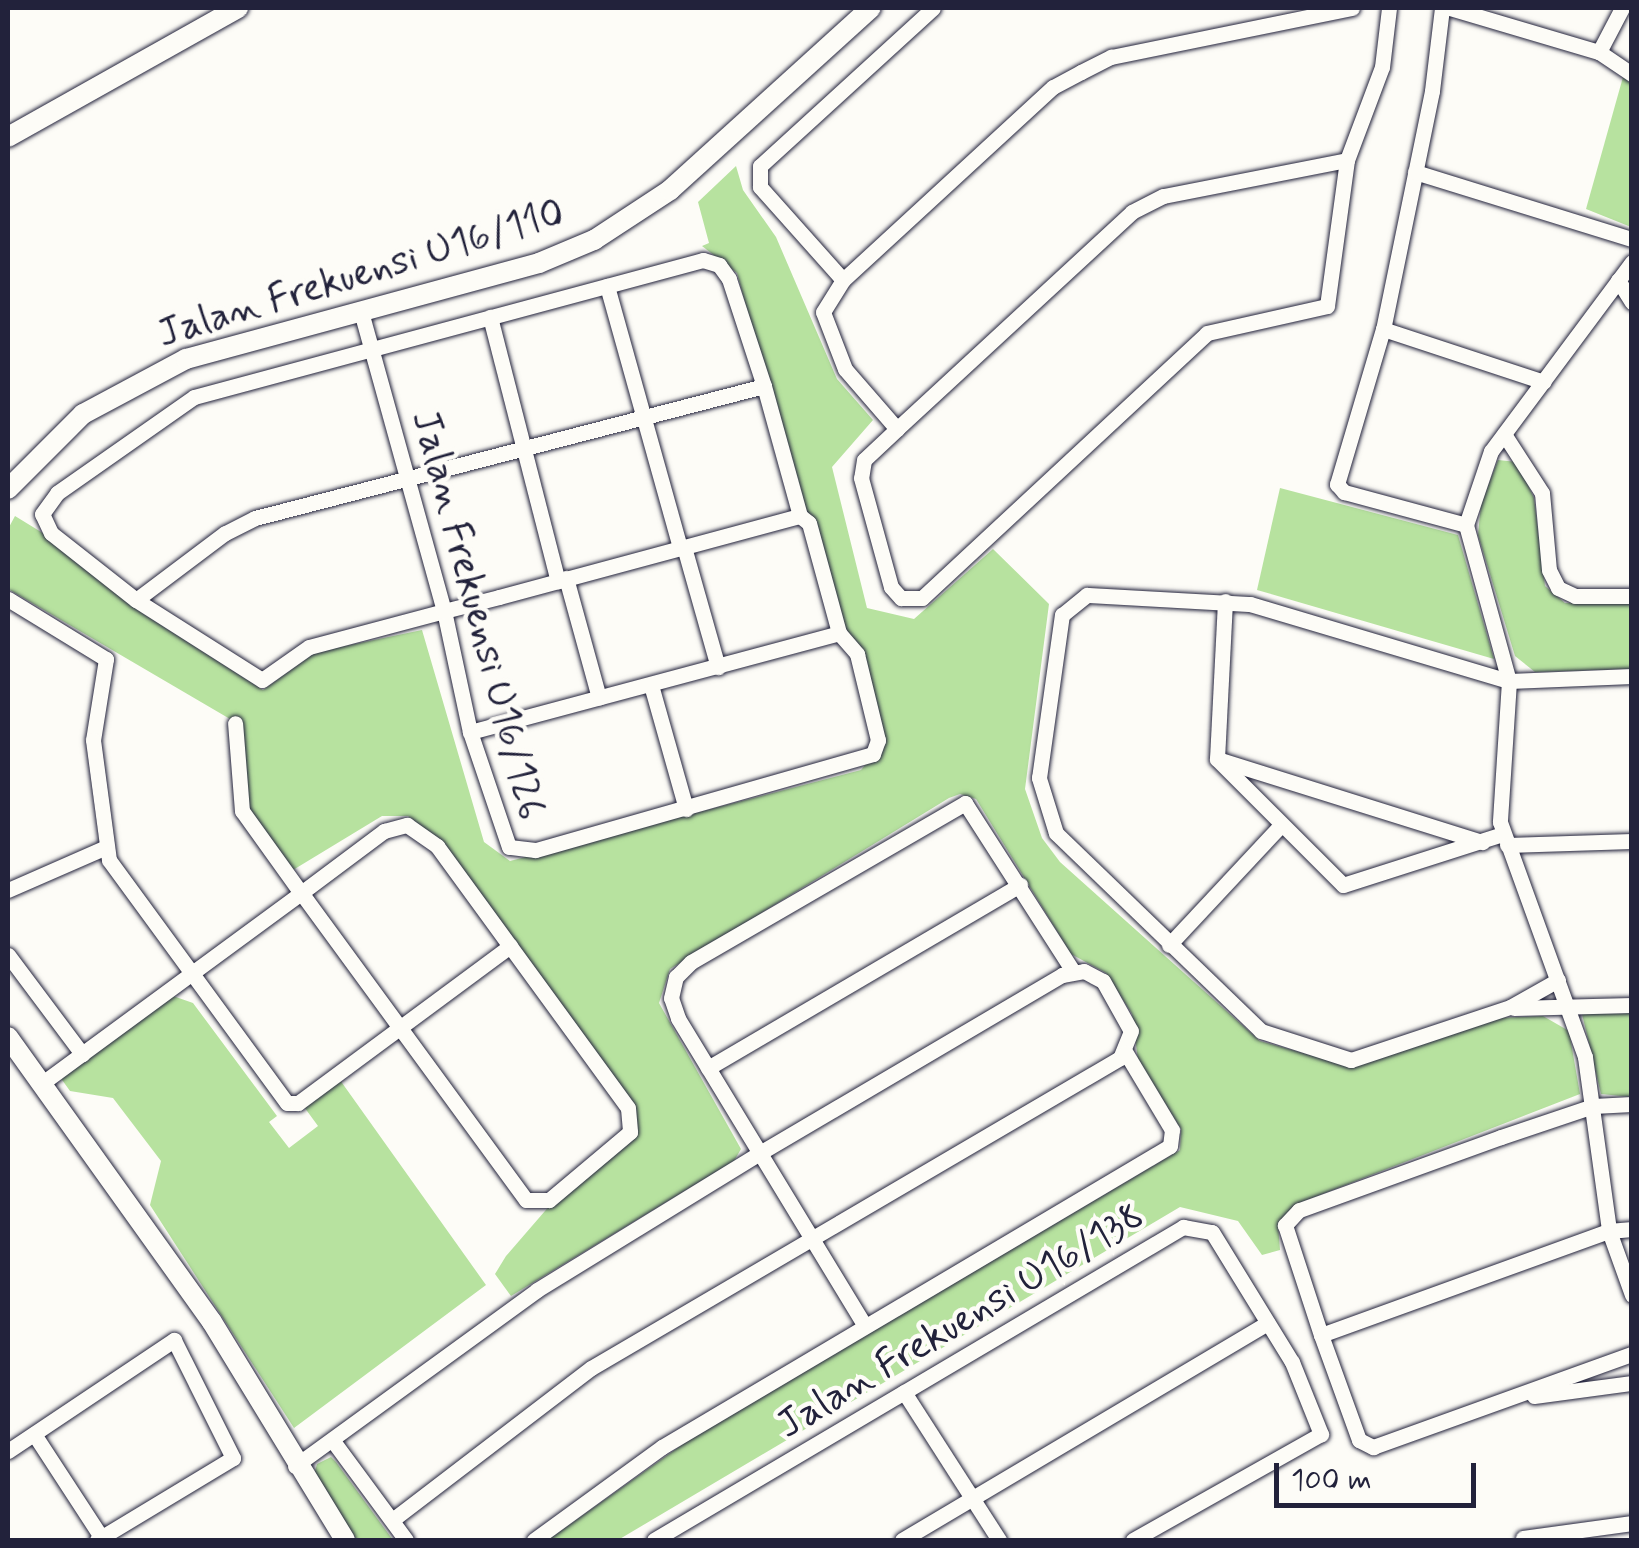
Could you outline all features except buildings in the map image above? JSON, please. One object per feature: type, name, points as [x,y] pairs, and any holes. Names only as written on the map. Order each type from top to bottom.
[{"type":"street","points":[[8,136],[238,8]]},
{"type":"street","name":"Jalan Frekuensi U16/110","points":[[8,488],[82,414],[140,379],[186,359],[539,263],[626,221],[722,146],[871,8]]},
{"type":"street","points":[[842,280],[760,186],[760,166],[933,8]]},
{"type":"street","points":[[896,429],[845,369],[823,312],[842,280],[1053,88],[1081,72],[1111,57],[1352,8]]},
{"type":"street","points":[[1347,160],[1163,196],[1132,212],[896,429],[864,460],[861,478],[890,587],[902,598],[922,598],[1206,333],[1328,306],[1347,160],[1382,67],[1389,8]]},
{"type":"street","points":[[1442,8],[1444,24],[1383,329],[1337,480],[1344,492],[1466,525]]},
{"type":"street","points":[[1450,8],[1599,52],[1632,74]]},
{"type":"street","points":[[1599,52],[1622,8]]},
{"type":"street","points":[[1416,172],[1632,238]]},
{"type":"street","points":[[470,732],[838,633],[810,523],[800,516],[764,386],[719,264],[693,260],[194,397],[57,492],[42,514],[51,533],[136,600],[258,680],[309,648],[800,516]]},
{"type":"street","points":[[1632,262],[1481,470],[1466,525],[1509,682],[1498,806],[1505,840],[1570,1007],[1592,1106],[1609,1231],[1632,1295]]},
{"type":"street","points":[[1618,280],[1632,302]]},
{"type":"street","points":[[607,286],[718,668]]},
{"type":"street","name":"Jalan Frekuensi U16/126","points":[[361,312],[404,478],[444,610],[470,732],[501,836],[514,850],[686,808],[873,754],[878,740],[857,654],[838,633]]},
{"type":"street","points":[[490,316],[524,448],[599,698]]},
{"type":"street","points":[[1383,329],[1544,382]]},
{"type":"street","points":[[136,600],[225,533],[255,518],[764,386]]},
{"type":"street","points":[[1504,434],[1542,494],[1549,570],[1558,588],[1574,596],[1632,596]]},
{"type":"street","points":[[1558,980],[1510,1007],[1340,1060],[1261,1031],[1068,850],[1042,800],[1062,615],[1072,600],[1087,595],[1225,601],[1509,682],[1632,676]]},
{"type":"street","points":[[8,599],[106,659],[93,740],[104,848],[190,975],[291,1104],[510,946]]},
{"type":"street","points":[[1225,601],[1217,759],[1343,885],[1482,842],[1632,841]]},
{"type":"street","points":[[651,684],[686,808]]},
{"type":"street","points":[[41,1084],[301,893],[384,830],[407,824],[428,836],[631,1117],[624,1140],[550,1200],[526,1200],[301,893],[238,800],[235,723]]},
{"type":"street","points":[[1217,759],[1482,842]]},
{"type":"street","points":[[865,1326],[673,1009],[672,988],[683,969],[964,803],[1074,971]]},
{"type":"street","points":[[1169,945],[1280,826]]},
{"type":"street","points":[[8,890],[104,848]]},
{"type":"street","points":[[708,1068],[1020,885]]},
{"type":"street","points":[[8,956],[82,1054]]},
{"type":"street","points":[[295,1466],[537,1290],[758,1154],[1074,971],[1096,975],[1131,1031],[1126,1053],[1172,1130],[1170,1146],[650,1454],[534,1540]]},
{"type":"street","points":[[1510,1007],[1632,1005]]},
{"type":"street","points":[[8,1037],[212,1322],[295,1466],[345,1540]]},
{"type":"street","points":[[392,1520],[592,1368],[1126,1053]]},
{"type":"street","points":[[1632,1104],[1592,1106],[1292,1214],[1285,1234],[1359,1440],[1373,1447],[1632,1354]]},
{"type":"street","name":"Jalan Frekuensi U16/138","points":[[654,1540],[1183,1227],[1212,1232],[1292,1362],[1320,1434],[1133,1540]]},
{"type":"street","points":[[1321,1335],[1609,1231],[1632,1229]]},
{"type":"street","points":[[902,1540],[1267,1323]]},
{"type":"street","points":[[8,1451],[174,1340],[233,1458],[100,1540],[34,1434]]},
{"type":"street","points":[[1505,1400],[1632,1383]]},
{"type":"street","points":[[904,1392],[999,1540]]},
{"type":"street","points":[[334,1441],[406,1540]]},
{"type":"street","points":[[1523,1538],[1632,1523]]},
{"type":"green space","points":[[1623,77],[1631,84],[1631,227],[1586,209]]},
{"type":"green space","points":[[736,166],[743,190],[776,237],[837,379],[873,420],[832,467],[867,608],[914,619],[993,549],[1049,604],[1025,789],[1042,838],[1060,862],[1260,1041],[1353,1067],[1495,1018],[1543,1016],[1569,1031],[1580,1094],[1302,1202],[1278,1224],[1280,1250],[1262,1255],[1238,1221],[1180,1207],[618,1540],[548,1540],[693,1437],[1180,1150],[1181,1129],[1138,1060],[1132,1014],[1106,973],[1071,954],[976,799],[960,794],[949,798],[670,969],[659,1003],[741,1149],[734,1161],[511,1296],[495,1274],[506,1256],[551,1204],[623,1146],[628,1112],[421,826],[408,816],[382,816],[293,870],[241,813],[230,719],[8,589],[8,529],[15,516],[46,535],[142,613],[263,690],[316,652],[422,630],[484,842],[510,861],[861,770],[879,748],[849,640],[797,497],[737,273],[702,246],[709,243],[698,202]]},
{"type":"green space","points":[[1498,460],[1517,462],[1534,498],[1545,586],[1565,603],[1631,604],[1631,669],[1535,672],[1515,656],[1478,535],[1481,504]]},
{"type":"green space","points":[[1280,488],[1458,535],[1494,659],[1257,590]]},
{"type":"green space","points":[[173,996],[193,1003],[277,1116],[269,1122],[289,1148],[318,1126],[299,1100],[335,1073],[486,1285],[294,1428],[150,1205],[161,1161],[113,1098],[70,1091],[60,1077]]},
{"type":"green space","points":[[1631,1011],[1631,1097],[1601,1094],[1582,1014]]},
{"type":"green space","points":[[331,1457],[393,1540],[357,1540],[313,1478],[317,1464]]}]
